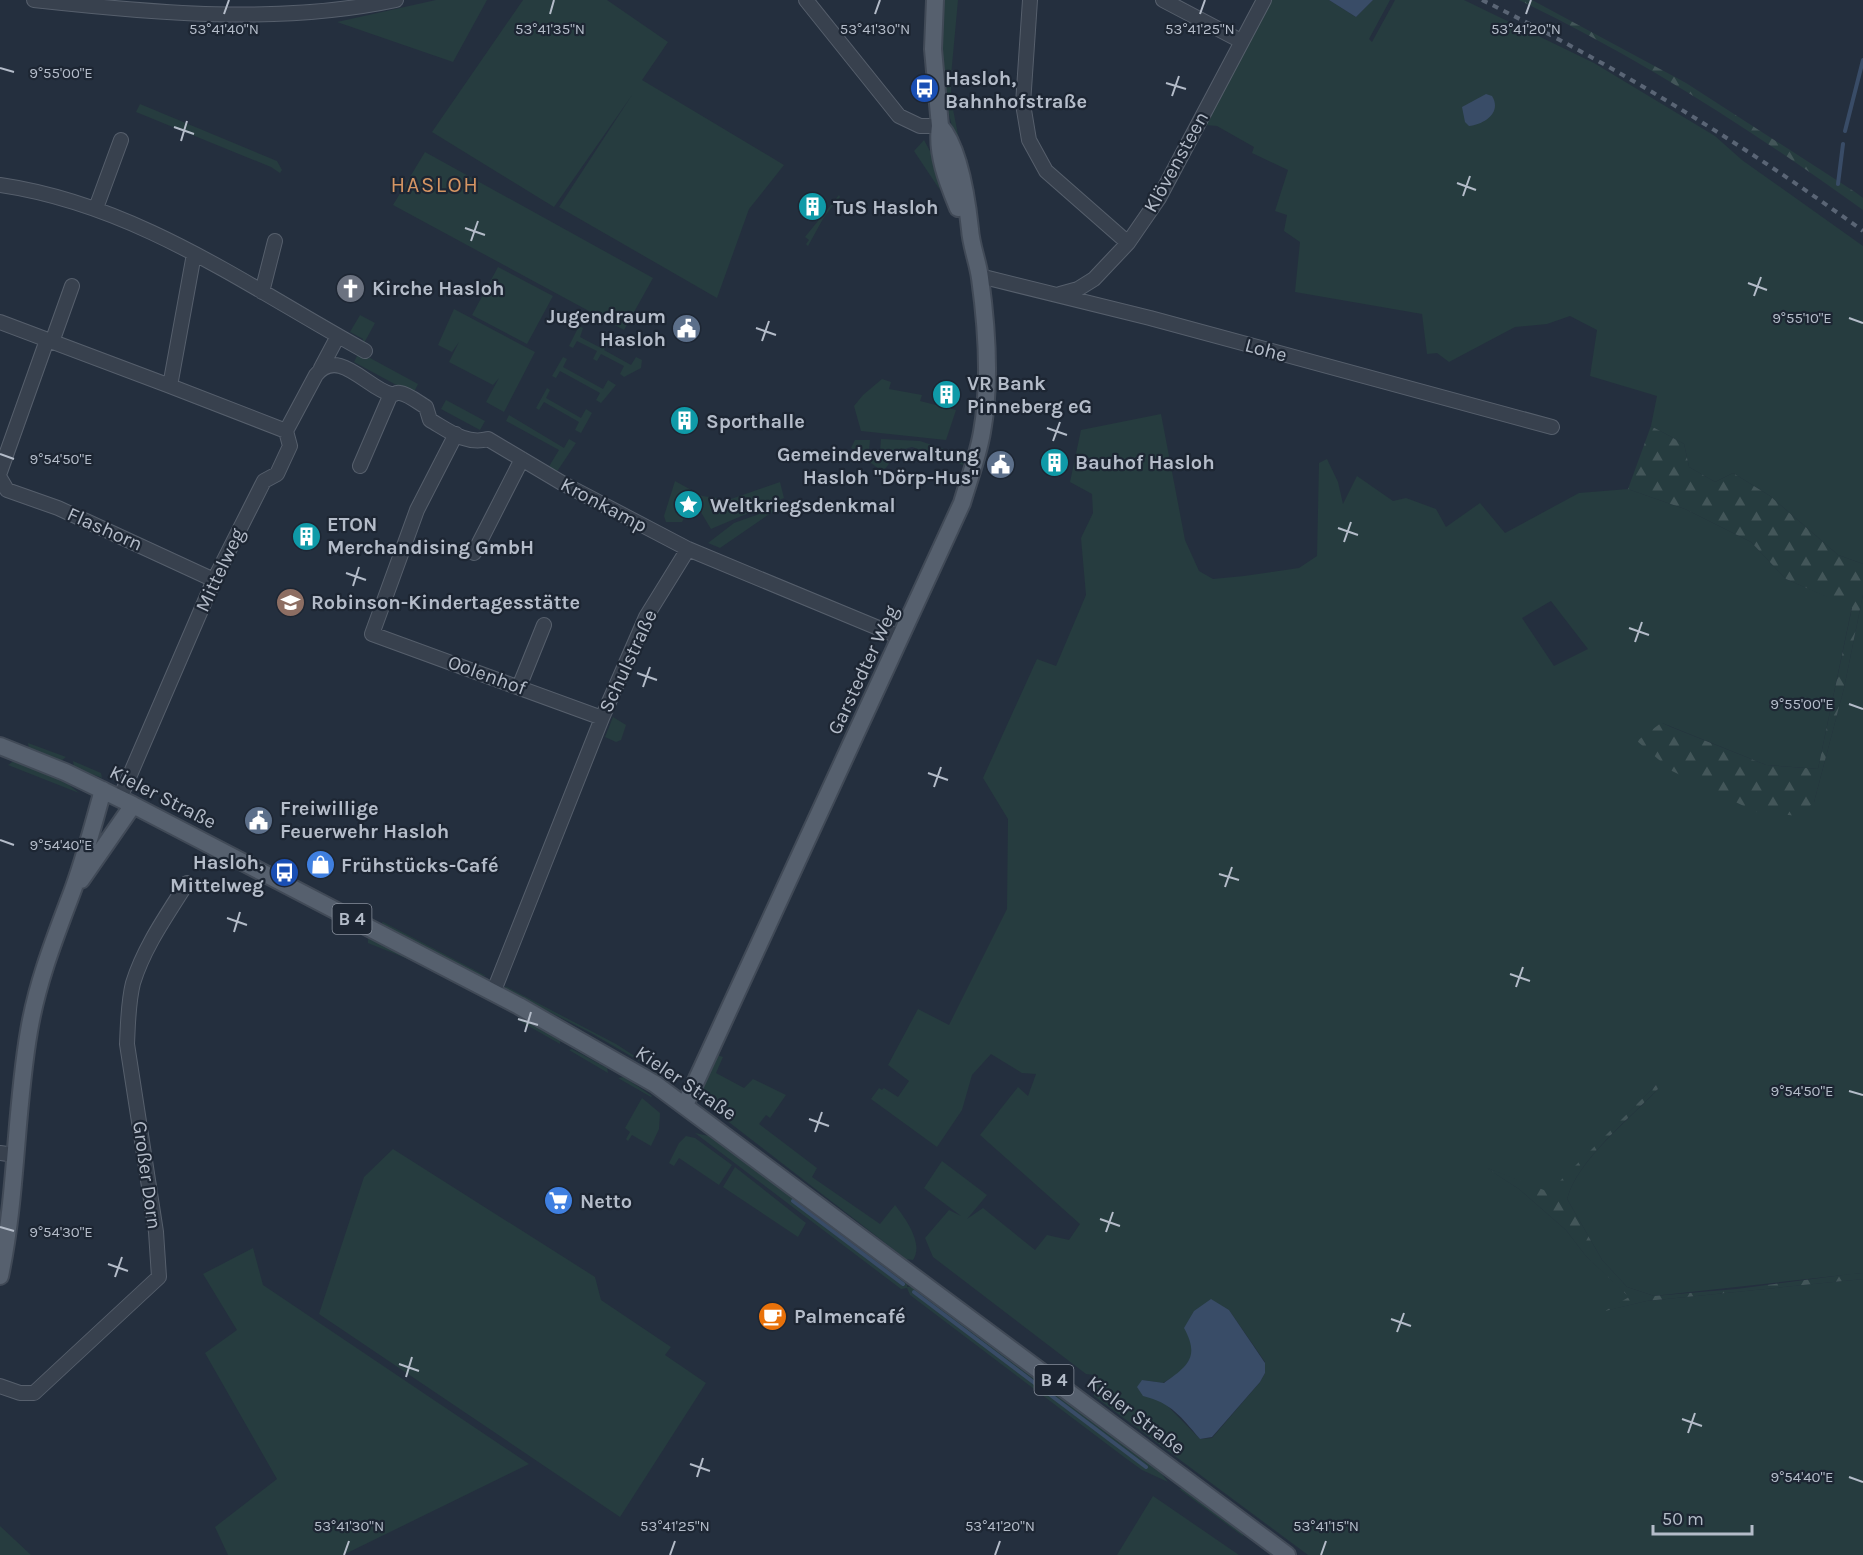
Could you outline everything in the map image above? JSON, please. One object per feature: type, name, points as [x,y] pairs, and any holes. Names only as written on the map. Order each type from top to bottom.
[{"type":"main road","name":"Garstedter Weg","points":[[685,1105],[962,502],[982,433],[987,365],[980,276],[951,138],[940,126],[933,49],[935,0]]},
{"type":"main road","name":"Kieler Straße","points":[[0,746],[127,801],[493,993],[615,1060],[685,1105],[1287,1555]]},
{"type":"main road","points":[[0,1276],[9,1222],[7,1154],[29,1029],[40,980],[72,894],[103,790]]},
{"type":"main road","points":[[72,894],[127,801]]},
{"type":"street","points":[[34,0],[327,12],[396,0]]},
{"type":"street","points":[[806,0],[899,116],[920,126],[940,126]]},
{"type":"street","points":[[1030,0],[1023,104],[1029,140],[1046,171],[1128,243]]},
{"type":"street","points":[[1163,0],[1241,41]]},
{"type":"street","name":"Klövensteen","points":[[1058,295],[1078,289],[1095,279],[1128,243],[1159,198],[1264,0]]},
{"type":"street","points":[[96,208],[121,140]]},
{"type":"street","points":[[0,185],[38,191],[96,208],[153,231],[205,258],[361,349],[341,367],[321,368]]},
{"type":"street","points":[[262,292],[275,241]]},
{"type":"street","points":[[170,386],[194,254]]},
{"type":"street","name":"Lohe","points":[[980,276],[1552,427]]},
{"type":"street","points":[[0,472],[72,286]]},
{"type":"street","points":[[0,322],[286,431]]},
{"type":"street","points":[[321,368],[338,336]]},
{"type":"street","name":"Kronkamp","points":[[341,367],[391,394],[401,393],[426,407],[430,420],[456,435],[472,442],[488,439],[562,483],[688,549]]},
{"type":"street","name":"Mittelweg","points":[[127,801],[214,580],[264,481],[277,474],[290,446],[286,431],[321,368]]},
{"type":"street","points":[[360,466],[391,394]]},
{"type":"street","name":"Oolenhof","points":[[456,435],[417,510],[372,634],[602,718]]},
{"type":"street","points":[[474,553],[522,459]]},
{"type":"street","name":"Flashorn","points":[[0,478],[8,490],[58,508],[214,580]]},
{"type":"street","points":[[688,549],[900,637]]},
{"type":"street","name":"Schulstraße","points":[[493,993],[602,718],[646,617],[688,549]]},
{"type":"street","points":[[519,687],[544,625]]},
{"type":"street","name":"Großer Dorn","points":[[0,1386],[21,1393],[34,1393],[159,1277],[156,1232],[127,1044],[128,1017],[133,985],[143,957],[187,883]]},
{"type":"green space","points":[[436,0],[487,0],[453,62],[337,22]]},
{"type":"green space","points":[[523,0],[607,0],[668,42],[642,80],[784,165],[749,209],[717,298],[559,207],[632,95],[554,207],[432,132]]},
{"type":"green space","points":[[941,0],[958,0],[951,99],[961,150],[958,151],[945,98],[941,67]]},
{"type":"green space","points":[[1272,0],[1329,0],[1356,17],[1373,0],[1390,0],[1369,39],[1372,42],[1395,0],[1464,0],[1594,63],[1715,136],[1742,160],[1863,246],[1863,564],[1838,555],[1770,496],[1733,473],[1715,482],[1689,467],[1684,444],[1651,426],[1657,396],[1590,376],[1597,330],[1570,316],[1547,324],[1515,327],[1449,362],[1437,353],[1427,354],[1422,314],[1295,292],[1300,242],[1284,231],[1287,215],[1275,211],[1288,170],[1252,153],[1254,147],[1217,126],[1205,125]]},
{"type":"green space","points":[[1519,0],[1532,0],[1686,83],[1855,192],[1863,198],[1863,210],[1781,152],[1696,97],[1608,46]]},
{"type":"green space","points":[[140,104],[277,161],[282,170],[280,173],[271,167],[136,112]]},
{"type":"green space","points":[[924,140],[931,153],[940,190],[914,151]]},
{"type":"green space","points":[[425,152],[653,278],[624,330],[393,205]]},
{"type":"green space","points":[[839,195],[840,197],[824,217],[808,246],[806,244],[809,240],[805,237]]},
{"type":"green space","points":[[498,267],[553,296],[527,344],[472,315]]},
{"type":"green space","points":[[454,309],[535,352],[504,412],[486,402],[499,378],[493,385],[449,362],[459,342],[452,352],[438,345]]},
{"type":"green space","points":[[360,315],[375,323],[363,345],[363,339],[350,332]]},
{"type":"green space","points":[[579,326],[583,328],[580,337],[599,347],[604,340],[608,342],[604,350],[631,365],[636,357],[642,360],[641,368],[624,377],[620,374],[624,366],[601,354],[597,361],[593,359],[597,351],[577,341],[573,348],[569,346]]},
{"type":"green space","points":[[359,352],[418,384],[413,394],[354,362]]},
{"type":"green space","points":[[563,357],[567,359],[563,367],[603,389],[608,380],[616,385],[601,403],[596,400],[600,393],[560,371],[556,378],[552,376]]},
{"type":"green space","points":[[882,379],[891,382],[889,389],[922,395],[920,401],[956,410],[946,440],[861,431],[854,406]]},
{"type":"green space","points":[[547,388],[550,390],[546,398],[581,418],[586,409],[592,413],[581,433],[575,430],[579,422],[544,402],[539,410],[536,408]]},
{"type":"green space","points":[[446,400],[485,421],[480,430],[441,409]]},
{"type":"green space","points":[[1161,414],[1185,540],[1199,571],[1213,579],[1299,568],[1317,556],[1319,463],[1327,459],[1338,482],[1343,504],[1357,476],[1393,501],[1406,498],[1436,509],[1446,527],[1480,503],[1505,533],[1579,493],[1628,489],[1685,509],[1751,542],[1786,579],[1852,607],[1818,769],[1766,765],[1662,723],[1814,802],[1844,688],[1863,594],[1863,1273],[1654,1296],[1627,1287],[1602,1260],[1567,1199],[1573,1184],[1593,1155],[1658,1089],[1656,1085],[1549,1193],[1487,1168],[1519,1189],[1566,1230],[1586,1256],[1630,1297],[1608,1310],[1646,1301],[1863,1279],[1863,1555],[1308,1555],[1094,1396],[1094,1375],[1086,1374],[933,1257],[925,1238],[949,1210],[961,1216],[924,1188],[942,1161],[987,1195],[967,1219],[983,1208],[1035,1250],[1047,1235],[1069,1240],[1080,1224],[980,1135],[1018,1087],[1028,1096],[1036,1074],[1022,1073],[991,1054],[972,1075],[962,1110],[937,1147],[871,1099],[879,1088],[882,1090],[884,1088],[898,1097],[909,1081],[888,1065],[918,1009],[949,1025],[1007,909],[1008,819],[983,778],[1037,659],[1056,666],[1086,595],[1081,538],[1093,513],[1092,494],[1070,482],[1081,430]],"holes":[[[1551,601],[1588,649],[1554,666],[1522,618]],[[1211,1300],[1229,1310],[1265,1362],[1265,1373],[1260,1382],[1212,1438],[1200,1439],[1142,1380],[1163,1383],[1182,1371],[1192,1356],[1193,1343]]]},
{"type":"green space","points":[[509,415],[564,448],[569,439],[576,443],[556,473],[548,468],[559,450],[506,421]]},
{"type":"green space","points":[[1651,426],[1684,444],[1689,467],[1715,482],[1733,473],[1770,496],[1838,555],[1863,564],[1863,594],[1844,688],[1814,802],[1799,816],[1756,812],[1672,771],[1637,741],[1661,723],[1766,765],[1818,769],[1852,608],[1786,579],[1751,542],[1685,509],[1628,489]]},
{"type":"green space","points":[[881,439],[920,441],[962,455],[965,461],[963,465],[912,447],[898,451],[883,472],[851,448],[855,440],[870,440],[869,451],[880,452]]},
{"type":"green space","points":[[675,481],[702,496],[717,498],[711,506],[780,482],[784,498],[711,529],[693,499],[682,505],[687,512],[682,522],[666,522],[664,516]]},
{"type":"green space","points":[[781,506],[720,548],[708,543],[734,523]]},
{"type":"green space","points":[[613,717],[626,725],[621,740],[616,742],[605,737]]},
{"type":"green space","points":[[28,743],[66,757],[61,761],[29,749]]},
{"type":"green space","points":[[15,760],[63,780],[79,793],[8,765]]},
{"type":"green space","points":[[73,761],[101,773],[102,778],[74,767]]},
{"type":"green space","points":[[382,922],[486,976],[477,975],[383,925]]},
{"type":"green space","points":[[371,938],[413,961],[368,943],[368,939]]},
{"type":"green space","points":[[505,986],[616,1044],[667,1077],[591,1033],[506,990]]},
{"type":"green space","points":[[527,1019],[560,1041],[560,1044],[518,1020]]},
{"type":"green space","points":[[572,1049],[607,1068],[608,1073],[569,1050]]},
{"type":"green space","points":[[717,1055],[723,1057],[716,1073],[744,1088],[753,1079],[786,1095],[770,1118],[766,1115],[759,1124],[817,1168],[812,1177],[880,1224],[895,1205],[915,1239],[916,1254],[913,1260],[906,1259],[708,1106],[702,1094],[704,1081]]},
{"type":"green space","points":[[624,1077],[652,1096],[618,1078]]},
{"type":"green space","points":[[1656,1085],[1658,1089],[1606,1140],[1582,1169],[1567,1199],[1602,1260],[1627,1287],[1654,1296],[1737,1289],[1863,1273],[1863,1279],[1646,1301],[1605,1311],[1629,1297],[1586,1256],[1566,1230],[1519,1189],[1485,1167],[1549,1192]]},
{"type":"green space","points":[[642,1098],[660,1113],[659,1129],[651,1146],[632,1135],[628,1141],[626,1139],[630,1132],[625,1128]]},
{"type":"green space","points":[[695,1133],[709,1136],[908,1280],[907,1287],[916,1286],[1158,1469],[1168,1482],[1142,1470],[1124,1457],[910,1295],[907,1288],[901,1289]]},
{"type":"green space","points":[[686,1136],[695,1138],[732,1165],[719,1185],[679,1158],[674,1166],[669,1163],[679,1143]]},
{"type":"green space","points":[[393,1149],[595,1277],[601,1300],[671,1347],[665,1355],[706,1383],[620,1517],[319,1314],[364,1177]]},
{"type":"green space","points":[[735,1167],[806,1223],[798,1237],[723,1187]]},
{"type":"green space","points":[[253,1248],[263,1285],[529,1464],[343,1555],[228,1555],[215,1527],[277,1479],[205,1353],[237,1330],[203,1274]]},
{"type":"green space","points":[[1179,1489],[1186,1489],[1240,1530],[1244,1537]]},
{"type":"green space","points":[[1153,1496],[1239,1555],[1117,1555]]},
{"type":"green space","points":[[0,1526],[31,1555],[0,1555]]},
{"type":"water","points":[[1329,0],[1373,0],[1356,17]]},
{"type":"water","points":[[1486,94],[1492,96],[1495,102],[1493,112],[1481,123],[1469,126],[1465,122],[1462,107]]},
{"type":"water","points":[[1211,1299],[1229,1310],[1265,1363],[1265,1373],[1260,1382],[1212,1437],[1200,1439],[1169,1407],[1143,1396],[1137,1387],[1142,1380],[1164,1383],[1185,1366],[1191,1354],[1191,1346],[1184,1328],[1194,1311]]},
{"type":"waterway","points":[[1845,131],[1863,60]]},
{"type":"waterway","points":[[1838,184],[1843,144]]},
{"type":"waterway","points":[[793,1201],[903,1284]]},
{"type":"waterway","points":[[914,1292],[1146,1467]]},
{"type":"railway","points":[[1482,0],[1532,25],[1677,107],[1771,167],[1863,231]]},
{"type":"place","name":"Hasloh, Bahnhofstraße","points":[[924,89]]},
{"type":"place","name":"TuS Hasloh","points":[[812,207]]},
{"type":"place","name":"Kirche Hasloh","points":[[351,288]]},
{"type":"place","name":"Jugendraum Hasloh","points":[[687,328]]},
{"type":"place","name":"VR Bank Pinneberg eG","points":[[946,394]]},
{"type":"place","name":"Sporthalle","points":[[685,421]]},
{"type":"place","name":"Bauhof Hasloh","points":[[1054,462]]},
{"type":"place","name":"Gemeindeverwaltung Hasloh \"Dörp-Hus\"","points":[[1000,465]]},
{"type":"place","name":"Weltkriegsdenkmal","points":[[689,505]]},
{"type":"place","name":"ETON Merchandising GmbH","points":[[306,536]]},
{"type":"place","name":"Robinson-Kindertagesstätte","points":[[290,602]]},
{"type":"place","name":"Freiwillige Feuerwehr Hasloh","points":[[259,820]]},
{"type":"place","name":"Frühstücks-Café","points":[[320,865]]},
{"type":"place","name":"Hasloh, Mittelweg","points":[[285,873]]},
{"type":"place","name":"Netto","points":[[559,1201]]},
{"type":"place","name":"Palmencafé","points":[[773,1316]]},
{"type":"district","name":"HASLOH","points":[[435,185]]}]
